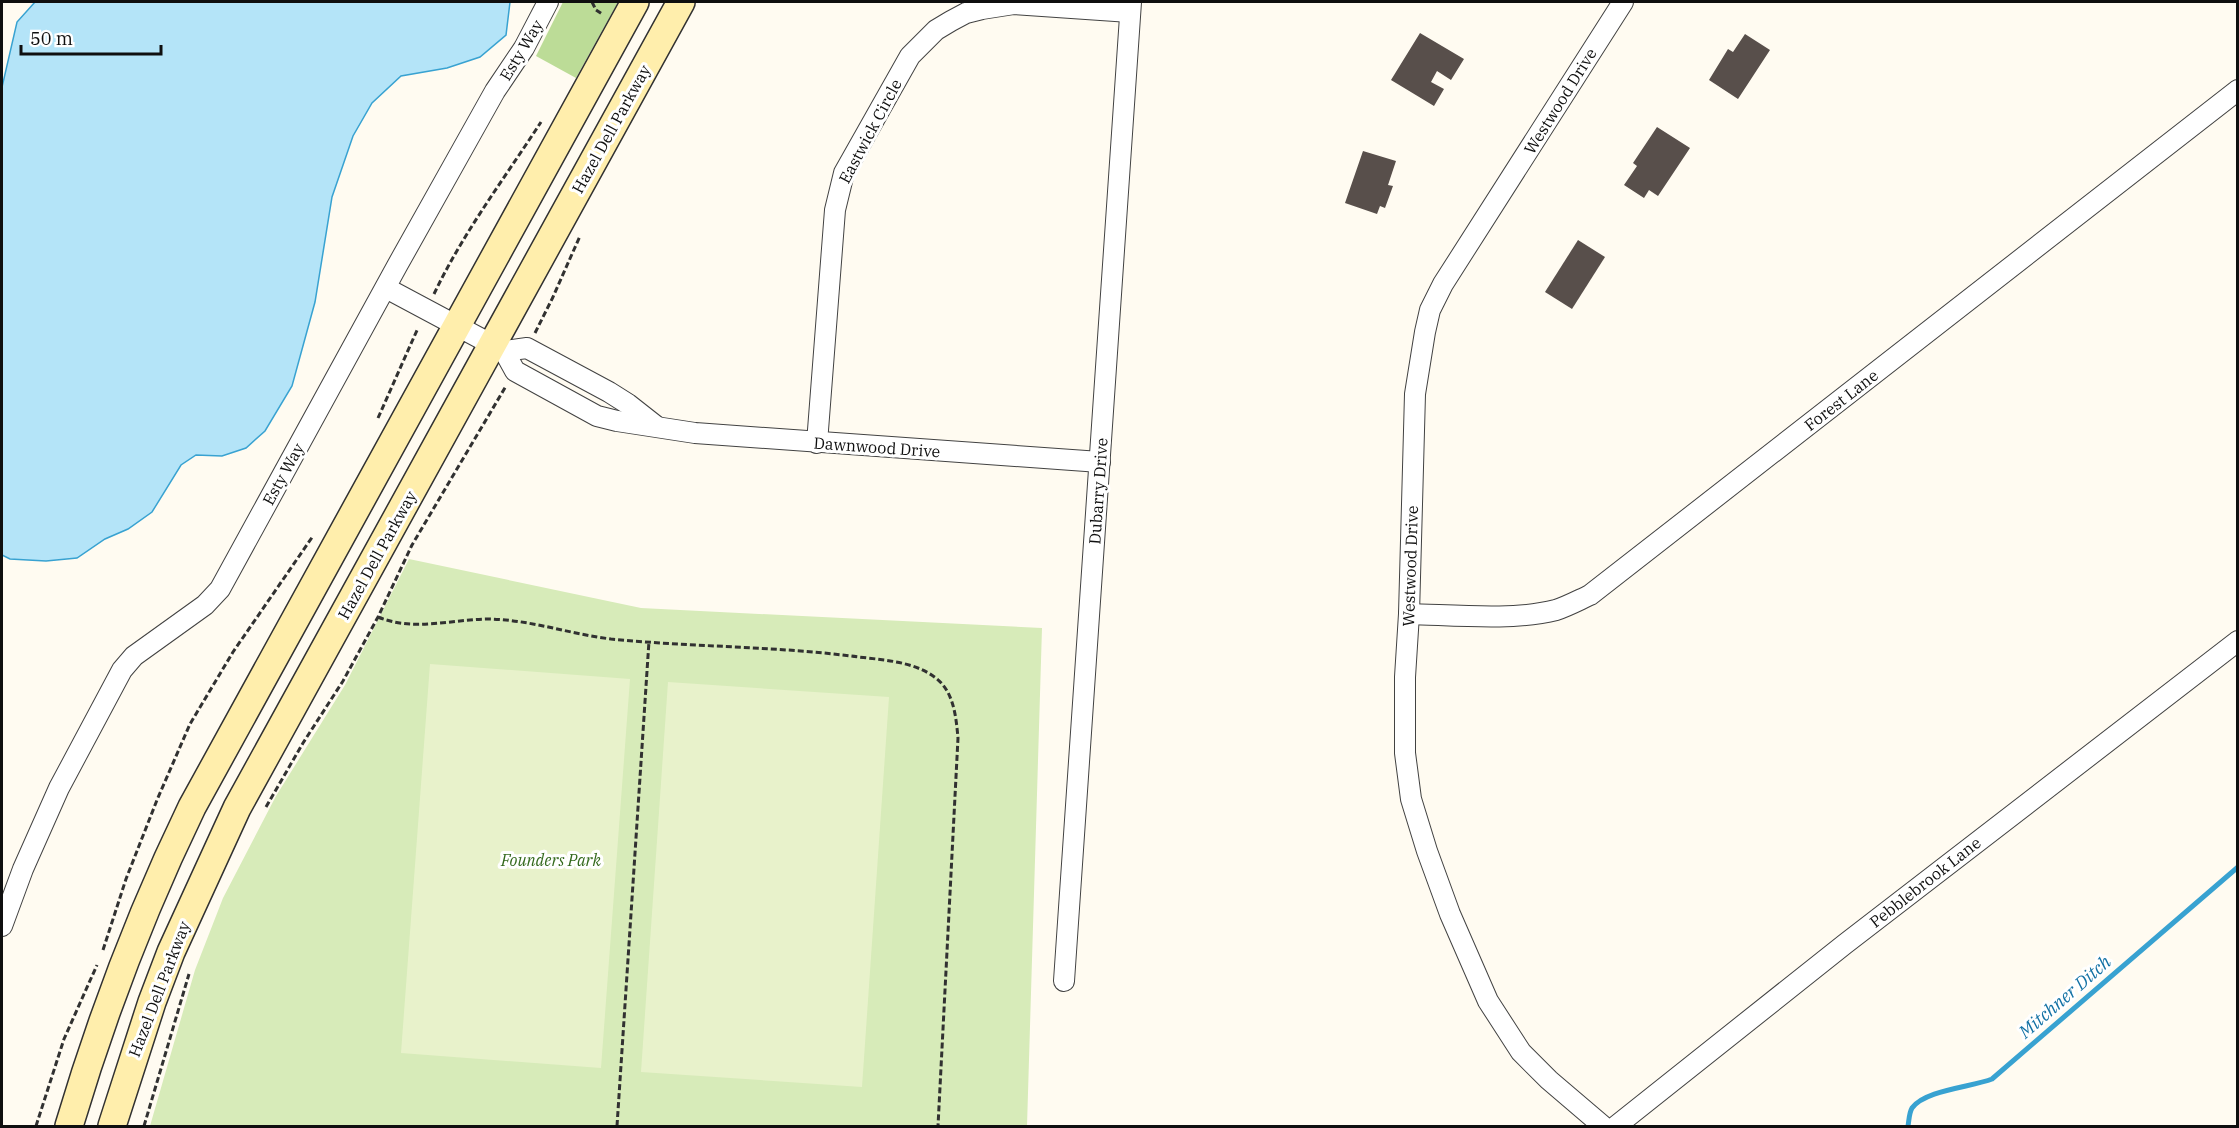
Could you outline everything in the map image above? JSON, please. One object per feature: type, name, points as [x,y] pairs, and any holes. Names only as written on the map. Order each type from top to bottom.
[{"type":"main road","points":[[69,1126],[120,971],[143,912],[178,835],[237,723],[635,2]]},
{"type":"main road","name":"Hazel Dell Parkway","points":[[112,1126],[152,1002],[171,952],[237,808],[498,348],[681,2]]},
{"type":"street","name":"Esty Way","points":[[2,926],[23,869],[59,789],[117,678],[134,656],[205,605],[220,589],[495,91],[525,48],[548,2]]},
{"type":"street","name":"Westwood Drive","points":[[1603,1126],[1549,1080],[1521,1052],[1484,993],[1450,914],[1423,840],[1411,798],[1407,776],[1405,677],[1415,394],[1430,310],[1443,284],[1623,2]]},
{"type":"street","name":"Eastwick Circle","points":[[817,443],[834,210],[838,191],[853,156],[910,56],[936,30],[966,13],[982,9],[1014,4],[1130,7]]},
{"type":"street","name":"Dubarry Drive","points":[[1064,981],[1130,7]]},
{"type":"street","name":"Forest Lane","points":[[1409,614],[1507,615],[1542,612],[1557,609],[1590,595],[2238,90]]},
{"type":"street","name":"Dawnwood Drive","points":[[386,288],[498,348],[515,371],[597,416],[695,433],[1100,462]]},
{"type":"street","name":"Dawnwood Drive","points":[[498,348],[527,348],[618,398],[656,426]]},
{"type":"street","name":"Pebblebrook Lane","points":[[1616,1126],[1845,944],[2238,641]]},
{"type":"path","points":[[592,2],[596,10],[604,15]]},
{"type":"path","points":[[600,23],[608,8]]},
{"type":"path","points":[[433,295],[471,226],[542,121]]},
{"type":"path","points":[[262,813],[303,742],[343,681],[378,617],[412,545],[506,387]]},
{"type":"path","points":[[378,617],[395,623],[412,625],[500,620],[596,637],[799,651],[898,663],[925,672],[945,687],[955,714],[958,746],[938,1126]]},
{"type":"path","points":[[617,1126],[648,641]]},
{"type":"path","points":[[144,1126],[191,968]]},
{"type":"green space","points":[[563,2],[618,2],[576,78],[536,56]]},
{"type":"green space","name":"Founders Park","points":[[409,559],[641,608],[1042,628],[1027,1126],[150,1126],[195,970],[223,898],[276,796],[345,685]]},
{"type":"green space","points":[[430,664],[630,679],[601,1068],[401,1053]]},
{"type":"green space","points":[[668,682],[889,697],[862,1087],[641,1072]]},
{"type":"water","points":[[35,2],[510,2],[506,35],[480,57],[447,68],[401,76],[372,103],[353,136],[332,197],[315,302],[292,386],[265,431],[246,448],[222,456],[196,455],[181,465],[152,512],[128,529],[105,539],[77,558],[46,561],[10,559],[2,555],[2,87],[17,22]]},
{"type":"building","points":[[1420,33],[1464,59],[1451,80],[1437,71],[1431,82],[1444,89],[1434,106],[1391,80]]},
{"type":"building","points":[[1745,34],[1770,50],[1738,99],[1709,80],[1728,49],[1733,52]]},
{"type":"building","points":[[1657,127],[1690,148],[1658,196],[1649,190],[1644,198],[1624,185],[1637,166],[1633,163]]},
{"type":"building","points":[[1363,151],[1396,161],[1388,185],[1393,186],[1385,208],[1380,206],[1377,214],[1345,203]]},
{"type":"building","points":[[1578,240],[1605,257],[1572,309],[1545,292]]},
{"type":"waterway","name":"Mitchner Ditch","points":[[1908,1126],[1911,1110],[1918,1102],[1938,1093],[1992,1079],[2238,867]]}]
